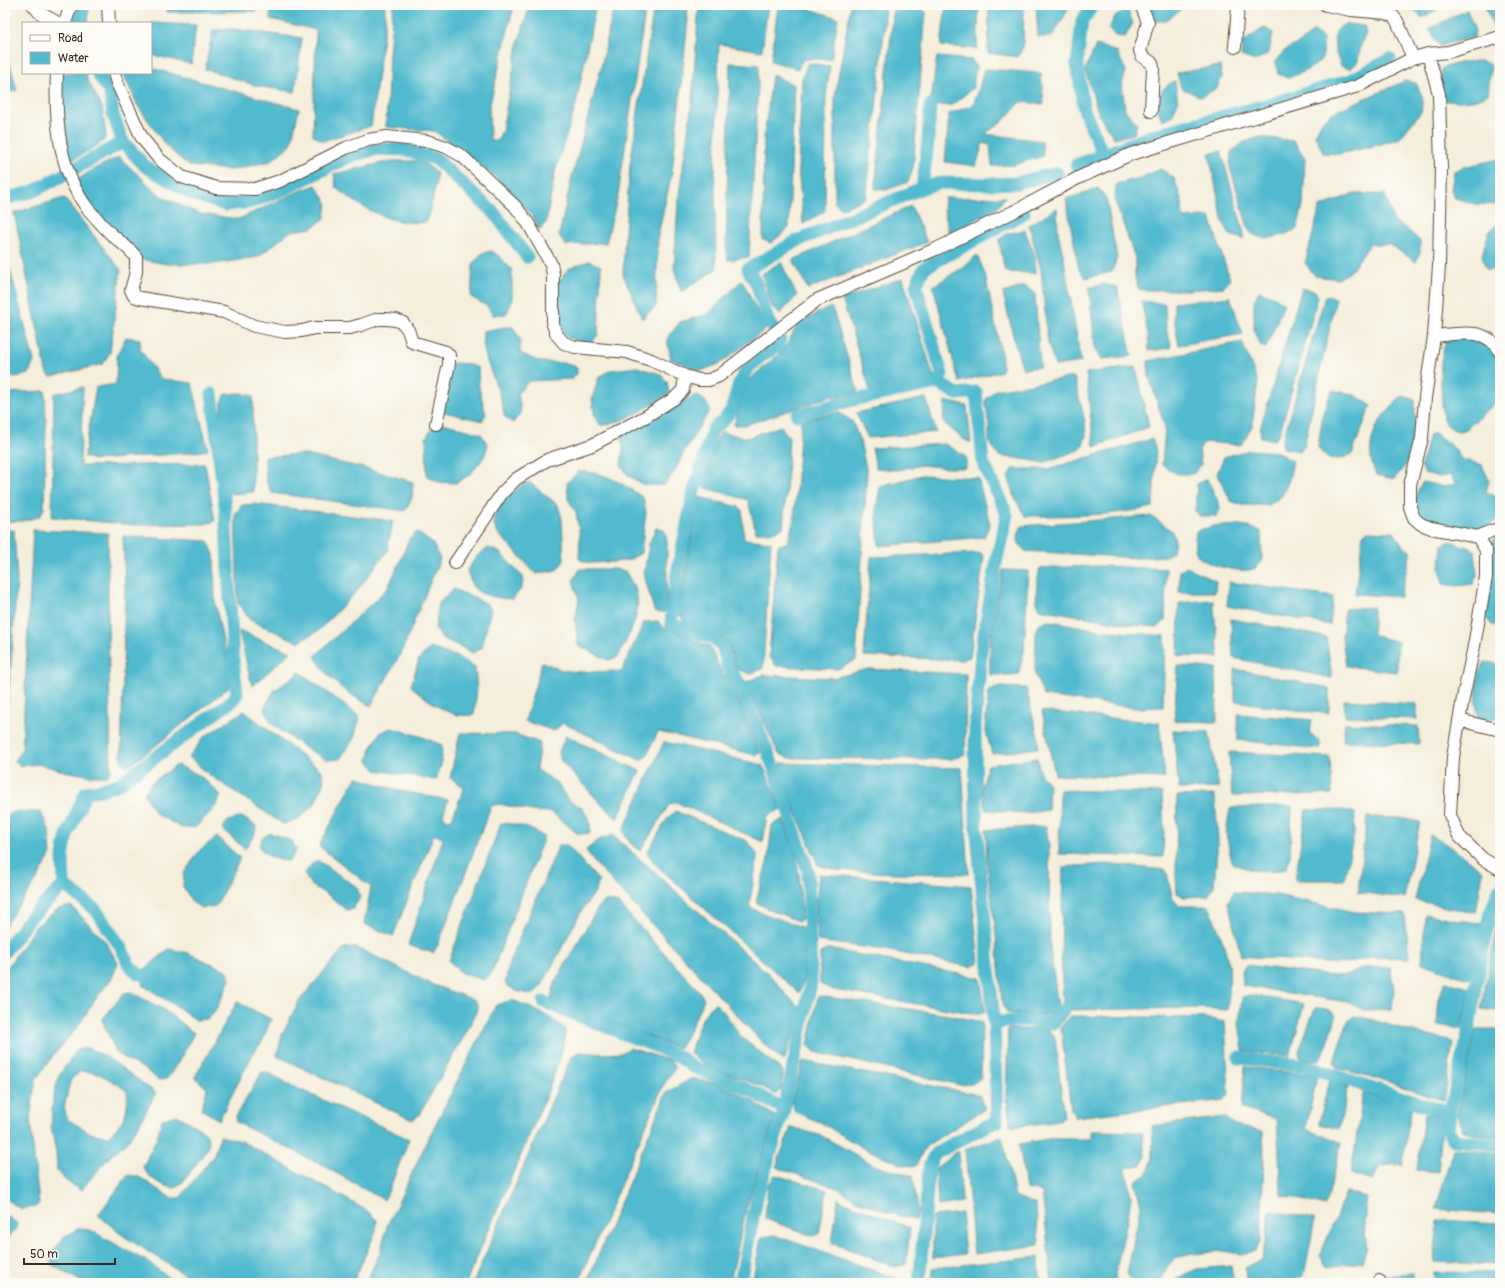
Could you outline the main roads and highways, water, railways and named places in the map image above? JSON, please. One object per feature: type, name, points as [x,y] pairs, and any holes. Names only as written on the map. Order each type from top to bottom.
[{"type":"water","points":[[67,5],[89,5],[88,22],[63,22]]},
{"type":"water","points":[[167,5],[257,5],[256,11],[167,12]]},
{"type":"water","points":[[271,5],[385,5],[385,21],[371,126],[323,141],[313,135],[316,30],[270,19]]},
{"type":"water","points":[[393,5],[514,5],[489,108],[490,140],[497,141],[502,131],[518,44],[530,5],[596,5],[576,104],[555,172],[546,223],[539,230],[534,218],[495,177],[434,131],[386,127]]},
{"type":"water","points":[[614,5],[646,5],[618,195],[606,243],[565,245],[559,235],[571,181],[601,68]]},
{"type":"water","points":[[654,5],[687,5],[688,20],[672,172],[658,235],[656,306],[642,319],[623,274],[630,165]]},
{"type":"water","points":[[699,5],[768,5],[762,51],[719,44],[715,172],[716,269],[681,292],[674,268],[678,202],[692,102]]},
{"type":"water","points":[[778,5],[811,5],[810,9],[838,18],[831,59],[803,59],[798,69],[771,61]]},
{"type":"water","points":[[851,5],[884,6],[885,22],[866,198],[842,209],[835,203],[835,96]]},
{"type":"water","points":[[894,5],[913,5],[926,12],[913,168],[908,182],[886,190],[875,189]]},
{"type":"water","points":[[946,5],[979,5],[977,49],[941,46]]},
{"type":"water","points":[[989,5],[1024,5],[1023,47],[1018,57],[988,53]]},
{"type":"water","points":[[1036,5],[1071,5],[1052,37],[1038,37]]},
{"type":"water","points":[[1144,5],[1187,5],[1165,21],[1156,21],[1146,13]]},
{"type":"water","points":[[1419,5],[1437,5],[1440,8],[1422,18],[1414,10]]},
{"type":"water","points":[[1484,5],[1500,5],[1500,30],[1496,32]]},
{"type":"water","points":[[1127,9],[1133,23],[1125,37],[1115,36],[1109,28],[1115,16]]},
{"type":"water","points":[[1467,10],[1475,31],[1474,37],[1439,46],[1429,29]]},
{"type":"water","points":[[152,23],[196,25],[191,64],[152,55]]},
{"type":"water","points":[[1346,24],[1364,26],[1366,34],[1361,44],[1358,62],[1350,69],[1341,66],[1334,43],[1338,29]]},
{"type":"water","points":[[1264,28],[1273,32],[1269,53],[1255,61],[1241,56],[1243,42]]},
{"type":"water","points":[[233,29],[302,38],[295,92],[257,86],[205,69],[213,30]]},
{"type":"water","points":[[1314,31],[1323,38],[1323,54],[1319,62],[1309,69],[1288,78],[1278,74],[1276,62],[1284,51],[1301,42]]},
{"type":"water","points":[[1096,45],[1117,52],[1126,71],[1122,84],[1125,110],[1137,124],[1134,134],[1114,138],[1099,115],[1085,70]]},
{"type":"water","points":[[5,46],[17,90],[5,93]]},
{"type":"water","points":[[937,57],[972,60],[976,67],[973,88],[952,105],[930,106]]},
{"type":"water","points":[[1480,61],[1491,64],[1488,94],[1473,100],[1446,101],[1440,82],[1442,68],[1462,62]]},
{"type":"water","points":[[730,63],[759,65],[749,257],[728,260],[726,246]]},
{"type":"water","points":[[808,63],[830,66],[826,95],[825,211],[803,224],[798,167],[802,79]]},
{"type":"water","points":[[1220,66],[1222,77],[1217,88],[1201,97],[1181,88],[1177,73]]},
{"type":"water","points":[[152,68],[299,109],[291,144],[271,161],[232,170],[189,166],[166,146],[138,106],[123,74],[152,74]]},
{"type":"water","points":[[984,69],[1041,73],[1044,104],[1021,102],[1004,120],[985,134],[1042,141],[1043,156],[1014,165],[992,166],[990,145],[983,143],[976,166],[945,162],[949,114],[973,105]]},
{"type":"water","points":[[54,74],[86,74],[87,79],[102,107],[106,136],[102,142],[68,163]]},
{"type":"water","points":[[772,75],[794,85],[789,228],[771,243],[763,240],[764,138]]},
{"type":"water","points":[[1175,81],[1178,102],[1172,116],[1162,120],[1158,108],[1159,97],[1164,88]]},
{"type":"water","points":[[1405,81],[1416,83],[1423,98],[1421,112],[1400,138],[1374,146],[1338,154],[1323,153],[1315,135],[1322,121],[1334,112]]},
{"type":"water","points":[[1260,137],[1294,141],[1305,158],[1303,205],[1297,229],[1273,238],[1260,237],[1249,231],[1230,167],[1231,152],[1244,142]]},
{"type":"water","points":[[1221,151],[1244,233],[1243,239],[1230,235],[1223,222],[1209,154]]},
{"type":"water","points":[[119,157],[161,196],[200,214],[239,219],[297,192],[316,185],[327,203],[325,218],[312,228],[291,231],[258,257],[214,264],[166,264],[135,258],[73,183],[92,170]]},
{"type":"water","points":[[1500,159],[1500,205],[1474,204],[1455,198],[1451,190],[1454,171],[1463,167]]},
{"type":"water","points":[[391,161],[422,161],[437,173],[433,198],[426,222],[413,223],[401,221],[378,214],[367,209],[336,188],[334,174]]},
{"type":"water","points":[[1161,169],[1174,178],[1182,202],[1183,218],[1210,217],[1230,280],[1224,287],[1188,290],[1139,290],[1135,278],[1135,258],[1115,201],[1116,184],[1140,178]]},
{"type":"water","points":[[1098,188],[1106,198],[1117,257],[1112,272],[1086,278],[1079,270],[1066,199]]},
{"type":"water","points":[[1353,194],[1385,194],[1394,222],[1405,228],[1420,241],[1420,252],[1416,262],[1389,244],[1370,244],[1351,271],[1338,279],[1315,276],[1305,263],[1320,207]]},
{"type":"water","points":[[1005,197],[996,209],[949,234],[944,210],[945,198]]},
{"type":"water","points":[[64,198],[121,270],[110,352],[103,364],[51,377],[46,371],[14,213]]},
{"type":"water","points":[[911,206],[927,242],[808,289],[793,260]]},
{"type":"water","points":[[1057,208],[1058,232],[1064,259],[1081,362],[1055,366],[1048,343],[1041,270],[1029,225]]},
{"type":"water","points":[[1499,223],[1500,271],[1486,269],[1482,255],[1489,232]]},
{"type":"water","points":[[1025,230],[1035,256],[1035,273],[1005,272],[999,240],[1006,234]]},
{"type":"water","points":[[5,250],[34,361],[29,374],[5,379]]},
{"type":"water","points":[[492,251],[512,270],[512,302],[506,314],[493,315],[487,306],[471,297],[473,264],[482,253]]},
{"type":"water","points":[[977,255],[985,274],[1002,358],[1002,371],[959,382],[933,286],[962,268]]},
{"type":"water","points":[[589,261],[601,266],[598,335],[593,341],[587,343],[568,338],[557,325],[557,284],[568,269]]},
{"type":"water","points":[[781,262],[797,296],[780,314],[772,307],[762,274]]},
{"type":"water","points":[[903,278],[934,378],[884,392],[870,390],[842,299]]},
{"type":"water","points":[[742,280],[766,329],[721,363],[701,371],[671,359],[667,339],[680,322],[708,314]]},
{"type":"water","points":[[1103,284],[1117,287],[1132,356],[1101,359],[1095,348],[1089,288]]},
{"type":"water","points":[[1025,286],[1035,294],[1040,367],[1023,369],[1015,344],[1003,293]]},
{"type":"water","points":[[1302,288],[1315,291],[1318,297],[1280,432],[1274,440],[1261,437],[1260,429]]},
{"type":"water","points":[[1259,291],[1275,297],[1284,304],[1266,348],[1261,346],[1254,331],[1254,301]]},
{"type":"water","points":[[1325,296],[1336,298],[1304,446],[1300,451],[1284,448],[1282,443]]},
{"type":"water","points":[[1230,297],[1243,334],[1179,345],[1174,319],[1174,303]]},
{"type":"water","points":[[1141,301],[1165,304],[1166,329],[1171,344],[1170,348],[1149,351],[1148,334]]},
{"type":"water","points":[[831,307],[858,392],[829,397],[745,425],[734,425],[746,382],[783,351],[799,322]]},
{"type":"water","points":[[513,327],[520,339],[520,353],[540,362],[563,363],[577,367],[577,374],[572,379],[529,381],[518,393],[521,412],[513,423],[505,417],[500,396],[488,365],[483,340],[483,331]]},
{"type":"water","points":[[126,337],[140,339],[140,349],[161,379],[192,383],[208,450],[188,453],[95,460],[84,457],[96,387],[116,384],[117,355]]},
{"type":"water","points":[[1457,338],[1478,338],[1496,352],[1500,360],[1500,393],[1494,404],[1465,430],[1458,431],[1452,429],[1445,423],[1443,418],[1441,379],[1443,350],[1446,342]]},
{"type":"water","points":[[1242,342],[1258,382],[1252,426],[1241,445],[1206,442],[1199,449],[1201,465],[1193,474],[1177,474],[1162,465],[1165,427],[1149,377],[1148,361]]},
{"type":"water","points":[[453,363],[469,364],[478,368],[479,388],[486,414],[482,421],[436,410]]},
{"type":"water","points":[[637,367],[660,374],[667,381],[669,393],[655,403],[626,419],[607,425],[600,425],[594,413],[592,399],[599,377],[611,370]]},
{"type":"water","points":[[1136,367],[1149,427],[1094,447],[1086,373]]},
{"type":"water","points":[[1074,377],[1085,422],[1086,437],[1081,449],[1043,463],[999,456],[989,442],[989,425],[985,400],[995,390]]},
{"type":"water","points":[[83,387],[80,466],[205,464],[215,521],[205,524],[133,525],[52,517],[54,394]]},
{"type":"water","points":[[1332,390],[1353,394],[1371,405],[1352,454],[1341,459],[1327,458],[1318,448],[1323,413]]},
{"type":"water","points":[[45,391],[46,422],[44,509],[39,517],[22,521],[5,522],[5,393]]},
{"type":"water","points":[[242,393],[253,396],[253,492],[232,494],[228,486],[220,423],[222,400],[226,394]]},
{"type":"water","points":[[697,395],[706,402],[710,410],[686,448],[675,471],[664,485],[644,485],[629,476],[621,466],[623,446],[621,435],[651,421],[670,405]]},
{"type":"water","points":[[1403,396],[1415,400],[1415,429],[1406,465],[1394,479],[1376,475],[1372,462],[1371,448],[1375,430],[1384,415]]},
{"type":"water","points":[[926,398],[936,432],[868,438],[856,413]]},
{"type":"water","points":[[945,401],[967,406],[971,443],[963,439],[943,422]]},
{"type":"water","points":[[838,412],[852,421],[860,441],[867,472],[856,660],[838,669],[776,666],[769,656],[778,546],[788,542],[794,518],[801,421]]},
{"type":"water","points":[[436,421],[481,434],[488,445],[484,457],[471,474],[456,483],[439,482],[427,476],[426,438]]},
{"type":"water","points":[[781,426],[789,437],[783,528],[772,532],[756,532],[748,500],[703,487],[715,446],[721,432],[747,438]]},
{"type":"water","points":[[1435,433],[1455,449],[1461,459],[1482,465],[1489,480],[1486,492],[1499,498],[1500,503],[1500,512],[1498,517],[1491,525],[1472,529],[1460,528],[1420,517],[1416,499],[1420,486],[1423,482],[1444,487],[1455,484],[1451,475],[1440,477],[1424,473],[1421,465],[1429,435]]},
{"type":"water","points":[[1152,439],[1156,451],[1153,507],[1105,514],[1025,516],[1016,500],[1008,477],[1012,469],[1048,469]]},
{"type":"water","points":[[945,444],[966,457],[966,468],[922,465],[896,470],[876,468],[872,448]]},
{"type":"water","points":[[1250,450],[1277,452],[1293,461],[1289,480],[1282,496],[1269,505],[1242,505],[1231,501],[1217,474],[1224,457]]},
{"type":"water","points":[[301,454],[368,469],[413,482],[412,498],[405,511],[272,493],[266,481],[265,457]]},
{"type":"water","points":[[579,471],[589,472],[613,479],[628,487],[643,498],[646,512],[641,553],[629,560],[615,562],[589,563],[579,559],[580,537],[576,512],[568,499],[567,483]]},
{"type":"water","points":[[922,475],[978,478],[990,524],[984,537],[879,546],[876,509],[880,486]]},
{"type":"water","points":[[1207,479],[1217,499],[1220,509],[1217,516],[1199,516],[1195,511],[1197,484]]},
{"type":"water","points":[[529,482],[558,505],[562,519],[564,561],[556,570],[536,574],[496,531],[493,519],[503,501],[524,483]]},
{"type":"water","points":[[698,497],[739,507],[742,511],[744,539],[771,542],[763,668],[751,674],[736,669],[729,645],[724,638],[685,622],[678,613]]},
{"type":"water","points":[[255,504],[393,521],[387,552],[355,593],[318,631],[298,642],[250,620],[238,603],[235,514],[242,505]]},
{"type":"water","points":[[1151,516],[1172,531],[1175,540],[1173,552],[1166,556],[1138,558],[1025,551],[1020,545],[1018,539],[1022,526]]},
{"type":"water","points":[[1241,525],[1261,531],[1262,562],[1258,566],[1249,570],[1230,569],[1214,565],[1198,556],[1195,547],[1196,531],[1214,526]]},
{"type":"water","points":[[656,528],[664,529],[667,541],[667,611],[659,613],[654,610],[644,575],[649,544]]},
{"type":"water","points":[[5,530],[14,530],[17,578],[5,732]]},
{"type":"water","points":[[33,530],[108,533],[111,770],[107,776],[93,776],[64,771],[38,764],[20,766],[15,761],[22,749]]},
{"type":"water","points":[[1368,531],[1394,532],[1401,544],[1411,552],[1400,597],[1355,594],[1363,535]]},
{"type":"water","points":[[417,532],[433,544],[440,559],[401,653],[371,706],[353,696],[332,680],[315,656],[387,589],[409,539]]},
{"type":"water","points":[[1496,534],[1500,534],[1500,626],[1492,625],[1485,618],[1491,546]]},
{"type":"water","points":[[123,536],[208,541],[214,554],[215,603],[231,679],[228,688],[129,766],[121,763],[125,584]]},
{"type":"water","points":[[1450,541],[1475,550],[1477,575],[1473,584],[1457,586],[1443,584],[1440,567],[1442,546]]},
{"type":"water","points":[[489,548],[499,552],[524,578],[521,589],[513,599],[484,594],[475,589],[472,585],[467,570],[478,555]]},
{"type":"water","points":[[981,553],[984,557],[970,657],[962,660],[864,656],[871,557]]},
{"type":"water","points":[[1100,566],[1166,569],[1165,621],[1158,627],[1127,624],[1039,609],[1036,594],[1040,568]]},
{"type":"water","points":[[1186,567],[1216,581],[1215,592],[1179,592],[1180,570]]},
{"type":"water","points":[[580,569],[615,569],[625,571],[635,588],[638,606],[634,624],[618,657],[608,660],[578,645],[575,620],[579,599],[573,581]]},
{"type":"water","points":[[1003,570],[1028,571],[1024,652],[1018,675],[990,675],[991,636]]},
{"type":"water","points":[[1229,582],[1333,597],[1330,625],[1227,606]]},
{"type":"water","points":[[454,589],[487,604],[491,609],[482,648],[473,653],[442,638],[435,628],[439,603]]},
{"type":"water","points":[[1213,600],[1219,657],[1178,656],[1179,603]]},
{"type":"water","points":[[1373,607],[1373,635],[1398,642],[1397,672],[1346,666],[1342,638],[1345,609]]},
{"type":"water","points":[[1231,619],[1326,637],[1332,678],[1233,658]]},
{"type":"water","points":[[658,621],[662,627],[709,646],[723,674],[731,681],[760,753],[756,755],[658,732],[646,757],[640,760],[563,723],[554,731],[525,721],[542,662],[562,670],[579,672],[622,671],[644,622]]},
{"type":"water","points":[[1050,621],[1099,630],[1165,636],[1163,707],[1137,708],[1044,696],[1035,674],[1036,633],[1040,623]]},
{"type":"water","points":[[239,631],[291,652],[252,686]]},
{"type":"water","points":[[430,648],[458,657],[475,668],[477,688],[474,715],[458,715],[446,711],[411,686],[419,659]]},
{"type":"water","points":[[1485,662],[1500,664],[1500,717],[1484,720],[1478,718],[1476,703],[1478,673]]},
{"type":"water","points":[[1178,666],[1216,668],[1217,722],[1174,721]]},
{"type":"water","points":[[868,669],[966,674],[965,754],[952,759],[788,758],[778,753],[746,682],[763,675],[834,678]]},
{"type":"water","points":[[1235,669],[1329,688],[1329,713],[1303,711],[1235,701]]},
{"type":"water","points":[[300,672],[360,717],[354,738],[340,759],[327,760],[301,745],[272,724],[264,708],[274,691]]},
{"type":"water","points":[[1002,687],[1026,688],[1038,737],[1038,748],[992,754],[985,728],[989,690]]},
{"type":"water","points":[[1344,700],[1417,704],[1417,719],[1345,716]]},
{"type":"water","points":[[244,711],[322,771],[324,782],[314,805],[298,819],[283,824],[208,774],[189,757],[204,737]]},
{"type":"water","points":[[1042,711],[1159,723],[1165,778],[1055,775]]},
{"type":"water","points":[[1238,714],[1312,720],[1310,734],[1320,741],[1320,749],[1238,740]]},
{"type":"water","points":[[1345,723],[1418,726],[1419,744],[1343,741]]},
{"type":"water","points":[[391,728],[420,736],[442,745],[441,766],[436,780],[376,770],[368,761],[371,749],[380,733]]},
{"type":"water","points":[[1173,730],[1209,732],[1219,788],[1179,789]]},
{"type":"water","points":[[460,733],[515,734],[540,743],[536,769],[557,783],[568,800],[582,808],[590,821],[590,833],[578,834],[551,812],[532,811],[499,804],[491,806],[438,945],[433,953],[408,945],[443,839],[434,834],[393,936],[364,924],[371,887],[319,846],[355,779],[358,777],[391,788],[448,800],[443,815],[447,820],[452,819],[464,787],[450,778]]},
{"type":"water","points":[[566,736],[640,771],[617,819],[561,761],[558,753]]},
{"type":"water","points":[[664,742],[763,765],[781,809],[767,816],[763,842],[676,802],[669,805],[640,851],[630,843],[623,831]]},
{"type":"water","points":[[1229,752],[1330,757],[1332,794],[1232,796]]},
{"type":"water","points":[[1037,758],[1041,775],[1049,784],[1048,810],[1027,813],[985,810],[982,788],[988,765]]},
{"type":"water","points":[[781,763],[962,768],[969,874],[894,873],[836,870],[818,865],[779,770]]},
{"type":"water","points":[[177,765],[199,775],[221,795],[217,805],[196,827],[182,828],[155,813],[144,794],[151,783]]},
{"type":"water","points":[[1060,790],[1162,793],[1164,829],[1163,857],[1059,854]]},
{"type":"water","points":[[1215,795],[1218,840],[1214,886],[1208,896],[1184,897],[1177,893],[1177,796]]},
{"type":"water","points":[[1292,806],[1290,856],[1286,869],[1265,872],[1232,863],[1226,833],[1230,808]]},
{"type":"water","points":[[1306,810],[1343,810],[1355,813],[1354,834],[1344,880],[1295,880]]},
{"type":"water","points":[[17,811],[41,812],[49,830],[51,854],[37,880],[5,925],[5,816]]},
{"type":"water","points":[[675,811],[747,841],[757,854],[749,905],[752,909],[804,928],[804,980],[799,993],[656,865],[647,853],[667,819]]},
{"type":"water","points":[[242,817],[256,826],[255,834],[245,849],[222,829],[228,821]]},
{"type":"water","points":[[1367,817],[1400,818],[1420,822],[1404,898],[1358,892]]},
{"type":"water","points":[[783,819],[795,852],[799,875],[802,919],[798,921],[768,909],[756,902],[768,859],[772,825]]},
{"type":"water","points":[[501,823],[524,827],[544,837],[491,974],[484,980],[461,973],[449,961]]},
{"type":"water","points":[[1046,826],[1049,846],[1050,947],[1058,1007],[1053,1015],[1008,1013],[1002,1005],[998,953],[987,861],[986,830]]},
{"type":"water","points":[[270,833],[292,841],[297,850],[289,861],[272,858],[259,847],[262,838]]},
{"type":"water","points":[[613,835],[774,979],[786,995],[801,1008],[784,1061],[763,1043],[594,862],[586,850],[599,840]]},
{"type":"water","points":[[1430,835],[1448,845],[1483,871],[1476,912],[1464,911],[1415,900]]},
{"type":"water","points":[[217,837],[240,858],[216,906],[201,908],[192,902],[183,886],[184,873],[200,850]]},
{"type":"water","points":[[559,845],[567,845],[599,881],[596,891],[582,910],[541,987],[533,995],[516,991],[505,984],[510,960]]},
{"type":"water","points":[[317,860],[357,887],[360,898],[353,909],[346,910],[331,897],[311,885],[304,874]]},
{"type":"water","points":[[1105,864],[1166,870],[1173,899],[1179,906],[1209,906],[1223,941],[1227,956],[1230,980],[1227,1010],[1201,1008],[1063,1010],[1061,956],[1063,867]]},
{"type":"water","points":[[819,874],[971,886],[979,963],[971,967],[885,950],[818,941],[816,903]]},
{"type":"water","points":[[1234,892],[1277,895],[1354,912],[1405,914],[1409,958],[1370,957],[1336,964],[1241,956],[1228,902]]},
{"type":"water","points":[[607,900],[618,903],[699,991],[704,999],[684,1042],[679,1048],[562,1004],[551,997],[556,980],[599,906]]},
{"type":"water","points":[[71,906],[105,941],[118,963],[112,978],[97,997],[76,1029],[52,1057],[36,1079],[30,1119],[39,1204],[35,1207],[21,1209],[5,1198],[5,971],[36,926],[58,909]]},
{"type":"water","points":[[1500,908],[1500,1007],[1499,1011],[1481,1009]]},
{"type":"water","points":[[1425,914],[1483,924],[1473,979],[1462,977],[1422,963]]},
{"type":"water","points":[[356,947],[433,985],[475,1000],[478,1007],[471,1024],[419,1115],[412,1120],[277,1056],[282,1035],[299,1001],[344,948]]},
{"type":"water","points":[[169,949],[188,953],[228,971],[230,980],[217,1008],[208,1019],[196,1020],[144,986],[139,974]]},
{"type":"water","points":[[829,949],[980,978],[985,1011],[977,1014],[834,990],[820,984],[820,953]]},
{"type":"water","points":[[1246,965],[1334,976],[1349,975],[1363,968],[1390,967],[1394,990],[1392,1009],[1364,1010],[1347,1002],[1243,986],[1242,971]]},
{"type":"water","points":[[1445,982],[1470,988],[1461,1029],[1437,1025],[1439,996]]},
{"type":"water","points":[[130,992],[163,1009],[194,1033],[182,1056],[167,1079],[159,1080],[143,1068],[125,1059],[116,1052],[102,1020],[124,993]]},
{"type":"water","points":[[1250,995],[1304,1004],[1290,1056],[1243,1051],[1239,1023],[1242,997]]},
{"type":"water","points":[[818,996],[949,1015],[982,1022],[981,1078],[972,1084],[960,1085],[815,1052],[808,1045]]},
{"type":"water","points":[[512,1000],[540,1012],[559,1024],[565,1029],[564,1042],[560,1058],[546,1096],[466,1283],[366,1283],[381,1250],[387,1226],[432,1131],[496,1005]]},
{"type":"water","points":[[237,1002],[271,1019],[262,1042],[254,1052],[219,1120],[201,1109],[207,1089],[195,1077]]},
{"type":"water","points":[[715,1003],[724,1012],[741,1037],[783,1071],[781,1090],[775,1094],[749,1081],[713,1068],[697,1059],[690,1053],[696,1033],[705,1013]]},
{"type":"water","points":[[1315,1008],[1333,1012],[1336,1017],[1327,1046],[1319,1061],[1300,1058],[1299,1051]]},
{"type":"water","points":[[1070,1016],[1205,1018],[1225,1022],[1229,1095],[1224,1100],[1075,1117],[1071,1110],[1061,1027]]},
{"type":"water","points":[[1354,1016],[1453,1042],[1444,1100],[1386,1081],[1337,1068],[1334,1060],[1348,1021]]},
{"type":"water","points":[[1008,1029],[1048,1029],[1055,1038],[1064,1118],[1053,1122],[1011,1127],[1006,1096]]},
{"type":"water","points":[[1476,1029],[1500,1029],[1500,1137],[1473,1134],[1462,1130],[1457,1115]]},
{"type":"water","points":[[88,1048],[107,1057],[156,1093],[138,1126],[126,1143],[112,1154],[81,1190],[66,1181],[57,1171],[56,1152],[51,1127],[53,1097],[60,1074],[78,1049]],"holes":[[[81,1071],[88,1071],[106,1077],[127,1091],[127,1105],[122,1121],[108,1136],[93,1134],[68,1120],[64,1108],[71,1079]]]},
{"type":"water","points":[[630,1048],[671,1061],[675,1068],[663,1086],[578,1283],[473,1283],[571,1057],[579,1052],[604,1054],[621,1053]]},
{"type":"water","points":[[803,1061],[979,1095],[985,1109],[926,1146],[916,1166],[904,1165],[861,1147],[822,1123],[795,1112],[792,1102]]},
{"type":"water","points":[[1245,1067],[1317,1075],[1306,1129],[1341,1143],[1326,1206],[1281,1195],[1277,1119],[1242,1109]]},
{"type":"water","points":[[262,1072],[267,1072],[292,1086],[409,1139],[384,1200],[322,1165],[236,1122],[236,1115]]},
{"type":"water","points":[[692,1078],[717,1084],[753,1101],[775,1116],[746,1209],[730,1283],[587,1283],[666,1093]]},
{"type":"water","points":[[1329,1079],[1348,1087],[1339,1129],[1319,1124]]},
{"type":"water","points":[[1363,1093],[1412,1106],[1402,1164],[1380,1166],[1372,1181],[1351,1174]]},
{"type":"water","points":[[1424,1114],[1443,1116],[1438,1172],[1417,1170]]},
{"type":"water","points":[[177,1115],[205,1132],[209,1141],[208,1148],[183,1182],[174,1188],[152,1179],[143,1167],[157,1137],[162,1119]]},
{"type":"water","points":[[1225,1117],[1235,1125],[1263,1131],[1264,1155],[1261,1240],[1255,1251],[1240,1254],[1223,1251],[1193,1254],[1175,1258],[1167,1267],[1160,1283],[1134,1282],[1127,1274],[1141,1206],[1135,1181],[1147,1175],[1153,1158],[1152,1126]]},
{"type":"water","points":[[791,1127],[822,1136],[876,1166],[913,1176],[918,1211],[916,1220],[893,1214],[856,1200],[840,1189],[776,1167]]},
{"type":"water","points":[[1091,1131],[1142,1132],[1145,1155],[1141,1166],[1126,1168],[1131,1197],[1115,1274],[1116,1283],[1052,1283],[1042,1192],[1026,1189],[1019,1144],[1049,1139],[1091,1139]]},
{"type":"water","points":[[220,1136],[241,1141],[366,1210],[377,1220],[376,1231],[353,1283],[198,1283],[125,1237],[98,1215],[128,1175],[139,1177],[171,1198],[180,1198],[214,1155]]},
{"type":"water","points":[[1002,1136],[1015,1196],[1036,1205],[1039,1245],[974,1254],[965,1150]]},
{"type":"water","points":[[1453,1149],[1500,1153],[1500,1214],[1436,1209]]},
{"type":"water","points":[[958,1151],[962,1202],[938,1206],[936,1168]]},
{"type":"water","points":[[775,1175],[827,1190],[819,1234],[813,1236],[765,1219],[768,1185]]},
{"type":"water","points":[[1346,1192],[1367,1197],[1364,1224],[1367,1247],[1362,1262],[1327,1267],[1320,1256]]},
{"type":"water","points":[[838,1199],[910,1228],[906,1264],[895,1267],[832,1243]]},
{"type":"water","points":[[1270,1211],[1315,1219],[1304,1276],[1289,1281],[1246,1280],[1245,1268],[1262,1260]]},
{"type":"water","points":[[961,1213],[965,1254],[933,1258],[933,1216]]},
{"type":"water","points":[[5,1215],[17,1223],[18,1226],[5,1240]]},
{"type":"water","points":[[1438,1220],[1500,1223],[1500,1265],[1434,1262]]},
{"type":"water","points":[[78,1229],[90,1230],[148,1262],[176,1283],[84,1283],[52,1265],[50,1256],[64,1237]]},
{"type":"water","points":[[774,1235],[901,1280],[901,1283],[752,1283],[761,1238]]},
{"type":"water","points":[[1039,1257],[1040,1283],[932,1283],[933,1268]]},
{"type":"water","points":[[1231,1266],[1234,1283],[1177,1283],[1178,1278],[1197,1269]]},
{"type":"water","points":[[1433,1272],[1500,1273],[1500,1283],[1434,1283]]},
{"type":"water","points":[[1413,1273],[1413,1283],[1382,1283],[1382,1275]]},
{"type":"waterway","points":[[1093,5],[1082,21],[1077,65],[1084,110],[1103,154]]},
{"type":"waterway","points":[[1076,165],[1156,134],[1274,103],[1351,80],[1390,59]]},
{"type":"waterway","points":[[98,74],[110,93],[113,115],[123,142],[146,167],[192,194],[226,205],[251,202],[285,189],[351,156],[377,149],[406,150],[436,159],[495,214],[527,257]]},
{"type":"waterway","points":[[922,188],[928,142],[930,106]]},
{"type":"waterway","points":[[5,199],[34,191],[123,142]]},
{"type":"waterway","points":[[740,1283],[758,1193],[783,1113],[811,983],[808,871],[774,768],[740,684],[728,667],[722,646],[713,638],[671,624],[677,573],[694,491],[713,429],[724,420],[732,409],[739,384],[746,370],[764,354],[778,346],[780,338],[768,320],[756,283],[748,269],[797,241],[922,188],[939,183],[1016,183],[1057,173]]},
{"type":"waterway","points":[[938,383],[942,374],[916,286],[924,268],[1024,213]]},
{"type":"waterway","points":[[797,415],[853,400],[938,383],[957,394],[976,392],[983,462],[1007,515],[997,558],[981,652],[975,726],[976,822],[994,1023],[997,1122],[986,1126],[936,1153],[930,1163],[919,1283]]},
{"type":"waterway","points":[[5,951],[31,917],[64,885],[63,856],[67,835],[86,792],[100,790],[119,784],[232,701],[237,694],[233,660],[225,507],[212,394]]},
{"type":"waterway","points":[[64,885],[96,910],[122,949],[129,965],[139,974]]},
{"type":"waterway","points":[[1499,889],[1489,917],[1464,1054],[1450,1111],[1448,1131],[1454,1140],[1500,1145]]},
{"type":"waterway","points":[[544,1002],[662,1049],[679,1057],[693,1067],[751,1091],[784,1109]]},
{"type":"waterway","points":[[994,1023],[1023,1020],[1054,1023],[1063,1010]]},
{"type":"waterway","points":[[1239,1058],[1306,1066],[1433,1108],[1450,1111]]}]
